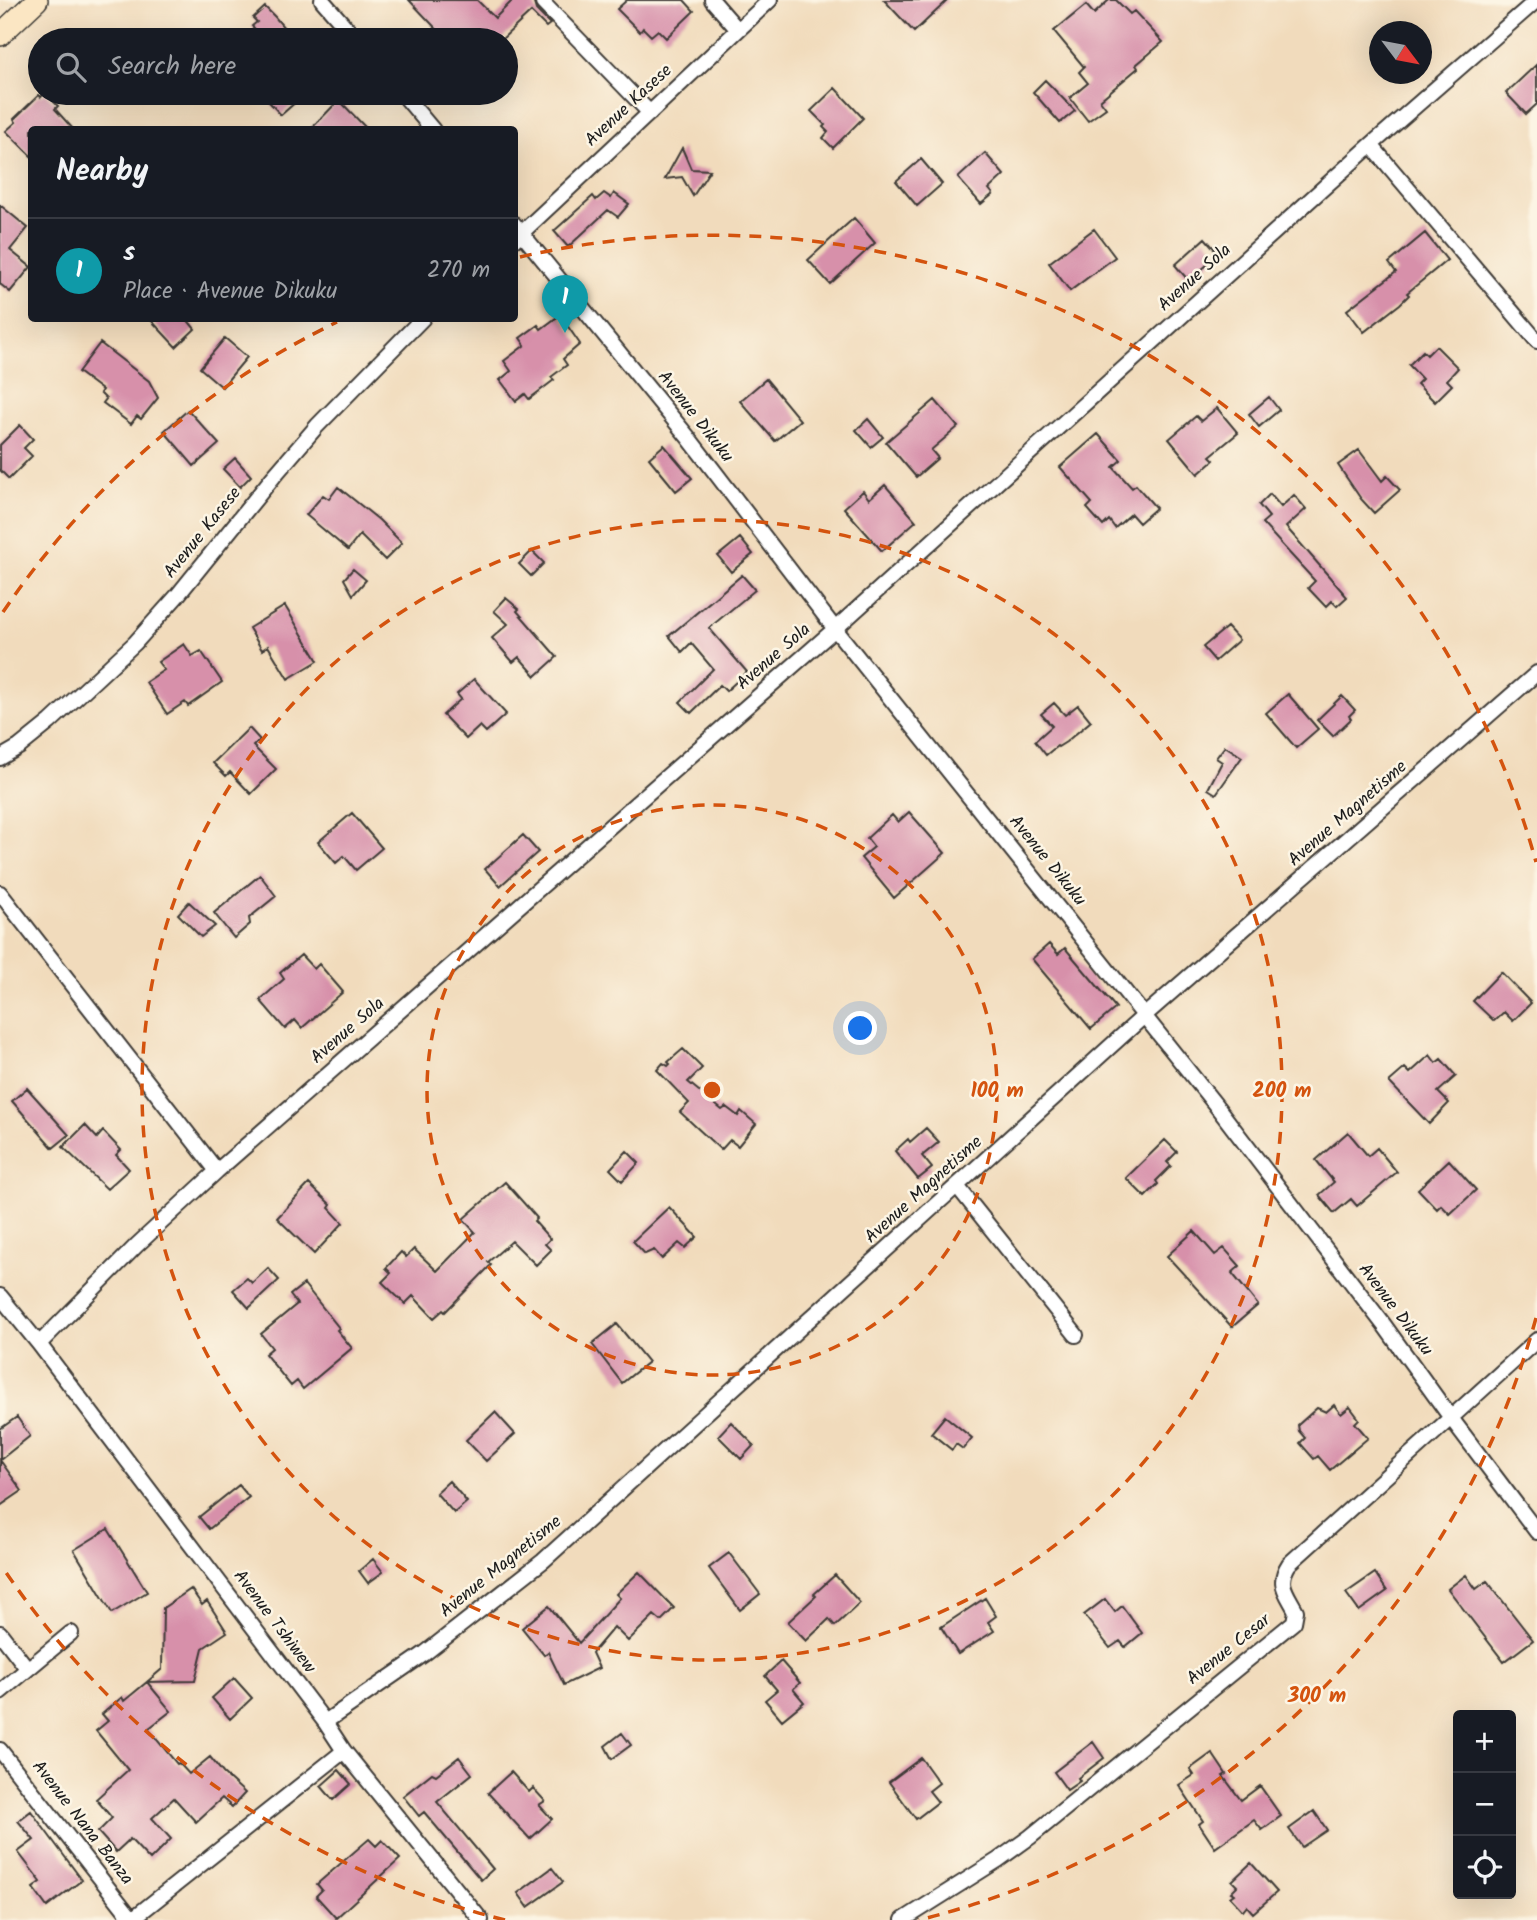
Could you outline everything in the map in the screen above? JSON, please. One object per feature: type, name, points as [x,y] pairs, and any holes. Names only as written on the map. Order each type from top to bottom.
[{"type":"main road","points":[[0,36],[37,0]]},
{"type":"street","points":[[322,0],[346,28]]},
{"type":"street","points":[[543,0],[552,13],[650,113]]},
{"type":"street","points":[[712,0],[738,30]]},
{"type":"street","name":"Avenue Kasese","points":[[518,232],[770,0]]},
{"type":"street","name":"Avenue Sola","points":[[39,1344],[137,1245],[217,1171],[835,629],[1371,145],[1537,0]]},
{"type":"street","points":[[412,105],[430,126]]},
{"type":"street","points":[[1371,145],[1537,341]]},
{"type":"street","name":"Avenue Dikuku","points":[[518,234],[688,437],[835,629],[1145,1015],[1376,1315],[1537,1532]]},
{"type":"street","name":"Avenue Kasese","points":[[0,758],[19,747],[50,722],[135,643],[309,436],[419,322]]},
{"type":"street","name":"Avenue Magnetisme","points":[[326,1722],[424,1654],[543,1560],[1145,1015],[1537,673]]},
{"type":"street","points":[[0,893],[217,1171]]},
{"type":"street","points":[[957,1186],[1076,1335]]},
{"type":"street","name":"Avenue Tshiwew","points":[[0,1296],[326,1722],[344,1751],[481,1920]]},
{"type":"street","name":"Avenue Cesar","points":[[903,1920],[1030,1837],[1294,1622],[1296,1611],[1283,1588],[1287,1567],[1537,1340]]},
{"type":"street","points":[[0,1633],[27,1668]]},
{"type":"street","points":[[0,1692],[71,1633]]},
{"type":"street","name":"Avenue Nana Banza","points":[[0,1750],[132,1920]]},
{"type":"street","points":[[132,1920],[344,1751]]},
{"type":"building","points":[[409,0],[477,0],[495,18],[513,0],[533,0],[536,10],[550,24],[546,27],[531,12],[514,28],[436,28]]},
{"type":"building","points":[[627,0],[684,0],[694,11],[666,38],[658,30],[651,36],[643,28],[640,32],[617,9]]},
{"type":"building","points":[[884,0],[948,0],[914,32]]},
{"type":"building","points":[[1109,0],[1116,0],[1130,14],[1134,11],[1163,42],[1136,65],[1138,68],[1100,100],[1106,108],[1088,121],[1070,98],[1088,83],[1079,72],[1084,67],[1054,31],[1086,5],[1094,14]]},
{"type":"building","points":[[265,7],[284,28],[254,28],[252,26],[257,22],[253,18]]},
{"type":"building","points":[[1537,64],[1537,104],[1526,114],[1506,93]]},
{"type":"building","points":[[1045,80],[1075,111],[1060,123],[1033,92]]},
{"type":"building","points":[[835,88],[863,118],[833,148],[823,138],[828,132],[823,127],[825,125],[811,111]]},
{"type":"building","points":[[29,105],[57,105],[55,109],[70,126],[28,126],[28,153],[6,131],[16,122],[14,119]]},
{"type":"building","points":[[272,105],[292,105],[281,115]]},
{"type":"building","points":[[334,105],[344,105],[364,126],[314,126]]},
{"type":"building","points":[[682,148],[691,169],[710,170],[693,196],[682,177],[665,179]]},
{"type":"building","points":[[985,153],[1004,175],[989,189],[993,194],[981,204],[958,178]]},
{"type":"building","points":[[921,159],[942,184],[917,206],[896,181]]},
{"type":"building","points":[[604,193],[611,198],[614,193],[629,204],[618,217],[608,210],[568,247],[554,231],[593,196],[596,200]]},
{"type":"building","points":[[0,205],[28,228],[10,250],[28,265],[28,271],[10,292],[0,284]]},
{"type":"building","points":[[854,218],[875,243],[830,284],[808,260]]},
{"type":"building","points":[[1094,229],[1115,257],[1070,291],[1049,263]]},
{"type":"building","points":[[1425,233],[1447,260],[1407,293],[1409,295],[1400,304],[1364,332],[1347,310],[1396,272],[1389,263]]},
{"type":"building","points":[[1205,238],[1219,254],[1189,281],[1175,265]]},
{"type":"building","points":[[560,315],[580,344],[563,359],[567,365],[551,377],[554,380],[529,399],[525,394],[516,401],[500,380],[511,371],[504,361],[525,345],[520,338],[538,325],[541,329]]},
{"type":"building","points":[[153,322],[189,322],[195,329],[176,347]]},
{"type":"building","points":[[225,338],[247,357],[222,387],[200,368]]},
{"type":"building","points":[[100,343],[149,381],[158,398],[141,419],[137,416],[131,424],[103,403],[106,399],[100,393],[102,390],[78,372]]},
{"type":"building","points":[[1436,346],[1458,368],[1447,380],[1452,385],[1435,402],[1417,384],[1422,379],[1409,365],[1423,351],[1427,355]]},
{"type":"building","points":[[766,379],[800,420],[775,441],[740,401]]},
{"type":"building","points":[[1269,397],[1279,410],[1259,427],[1249,414]]},
{"type":"building","points":[[935,400],[958,427],[931,450],[938,458],[916,477],[886,442]]},
{"type":"building","points":[[1217,408],[1238,433],[1210,456],[1214,460],[1198,474],[1169,439],[1196,416],[1201,421]]},
{"type":"building","points":[[188,410],[219,444],[194,466],[164,431]]},
{"type":"building","points":[[868,419],[883,437],[871,447],[856,430]]},
{"type":"building","points":[[20,425],[33,439],[24,448],[32,456],[9,479],[0,470],[0,445]]},
{"type":"building","points":[[1098,434],[1121,460],[1113,467],[1132,488],[1136,485],[1156,508],[1139,523],[1131,514],[1115,528],[1109,520],[1103,526],[1087,508],[1092,503],[1060,467]]},
{"type":"building","points":[[664,445],[692,478],[676,491],[649,458]]},
{"type":"building","points":[[1359,450],[1382,481],[1387,476],[1400,490],[1374,513],[1338,465]]},
{"type":"building","points":[[235,458],[251,476],[240,487],[223,469]]},
{"type":"building","points":[[885,485],[916,521],[882,551],[844,508],[863,491],[869,499]]},
{"type":"building","points":[[338,487],[379,520],[402,543],[385,560],[360,535],[348,550],[306,515],[323,495],[329,499]]},
{"type":"building","points":[[1270,494],[1281,507],[1294,495],[1306,509],[1286,527],[1347,597],[1337,606],[1332,601],[1326,607],[1308,588],[1315,581],[1262,523],[1269,517],[1259,505]]},
{"type":"building","points":[[740,538],[753,554],[731,572],[718,556]]},
{"type":"building","points":[[532,551],[544,563],[531,576],[519,564]]},
{"type":"building","points":[[353,569],[366,580],[353,595],[344,579]]},
{"type":"building","points":[[742,575],[755,590],[709,628],[747,672],[726,691],[720,685],[691,713],[680,702],[713,669],[691,643],[682,652],[669,636]]},
{"type":"building","points":[[506,598],[519,609],[517,611],[557,657],[536,676],[519,657],[513,662],[492,638],[508,624],[494,611]]},
{"type":"building","points":[[285,606],[318,661],[288,679],[268,646],[262,650],[249,628]]},
{"type":"building","points":[[1227,627],[1239,640],[1215,661],[1203,647]]},
{"type":"building","points":[[184,644],[192,656],[201,651],[222,682],[188,706],[185,702],[167,714],[146,682],[164,670],[158,662]]},
{"type":"building","points":[[474,679],[506,714],[486,732],[480,726],[466,739],[443,715],[461,699],[457,694]]},
{"type":"building","points":[[1288,694],[1318,729],[1296,748],[1266,713]]},
{"type":"building","points":[[1342,696],[1355,710],[1349,716],[1351,719],[1333,736],[1317,720]]},
{"type":"building","points":[[1054,703],[1065,715],[1078,705],[1091,721],[1046,755],[1035,741],[1052,726],[1041,714]]},
{"type":"building","points":[[249,728],[260,740],[253,746],[276,769],[251,794],[230,772],[226,776],[213,763]]},
{"type":"building","points":[[1225,746],[1242,757],[1216,794],[1208,789],[1222,762],[1216,758]]},
{"type":"building","points":[[909,812],[945,853],[894,898],[861,858],[874,847],[867,838],[892,815],[898,822]]},
{"type":"building","points":[[352,813],[382,848],[356,870],[344,856],[336,863],[318,842]]},
{"type":"building","points":[[523,835],[538,852],[500,886],[485,869]]},
{"type":"building","points":[[260,875],[276,896],[249,918],[250,924],[234,938],[214,913]]},
{"type":"building","points":[[189,902],[215,926],[201,937],[178,914]]},
{"type":"building","points":[[1049,944],[1058,954],[1065,948],[1116,1008],[1091,1029],[1032,959]]},
{"type":"building","points":[[301,955],[314,969],[319,964],[343,992],[302,1028],[295,1020],[285,1029],[260,1000],[284,979],[280,973]]},
{"type":"building","points":[[1501,972],[1531,1003],[1513,1021],[1504,1012],[1494,1021],[1473,1001]]},
{"type":"building","points":[[683,1049],[702,1068],[688,1082],[722,1110],[726,1107],[738,1116],[741,1111],[756,1124],[738,1146],[730,1140],[721,1150],[680,1112],[689,1103],[657,1070],[663,1063],[668,1066],[668,1062]]},
{"type":"building","points":[[1430,1055],[1436,1063],[1441,1059],[1456,1076],[1438,1092],[1449,1103],[1429,1124],[1389,1082],[1405,1068],[1410,1073]]},
{"type":"building","points":[[27,1088],[69,1135],[53,1148],[12,1101]]},
{"type":"building","points":[[85,1125],[97,1138],[103,1131],[121,1150],[116,1155],[129,1169],[107,1189],[63,1147]]},
{"type":"building","points":[[926,1128],[939,1142],[922,1156],[932,1168],[918,1179],[895,1151]]},
{"type":"building","points":[[1348,1132],[1368,1156],[1377,1148],[1397,1172],[1357,1206],[1351,1199],[1334,1213],[1319,1195],[1334,1182],[1316,1160]]},
{"type":"building","points":[[1165,1140],[1177,1152],[1167,1162],[1171,1166],[1145,1197],[1126,1178]]},
{"type":"building","points":[[627,1151],[639,1163],[622,1181],[610,1169]]},
{"type":"building","points":[[1449,1160],[1476,1190],[1450,1214],[1441,1205],[1437,1209],[1418,1189]]},
{"type":"building","points":[[505,1182],[537,1218],[534,1221],[550,1239],[545,1244],[551,1250],[536,1265],[512,1241],[488,1262],[491,1265],[445,1312],[443,1310],[434,1318],[413,1296],[405,1304],[382,1282],[391,1273],[386,1268],[401,1252],[406,1257],[414,1249],[437,1271],[475,1232],[463,1219]]},
{"type":"building","points":[[309,1184],[331,1205],[329,1208],[343,1223],[314,1254],[277,1218]]},
{"type":"building","points":[[669,1207],[697,1237],[685,1248],[679,1243],[662,1259],[654,1250],[645,1254],[633,1241]]},
{"type":"building","points":[[1194,1231],[1215,1255],[1224,1248],[1240,1266],[1232,1273],[1258,1305],[1232,1327],[1167,1256]]},
{"type":"building","points":[[268,1268],[279,1280],[249,1308],[233,1290],[247,1278],[252,1283]]},
{"type":"building","points":[[304,1284],[352,1348],[303,1389],[297,1381],[291,1386],[265,1354],[272,1348],[261,1334],[297,1304],[290,1295]]},
{"type":"building","points":[[617,1324],[648,1362],[622,1383],[592,1344]]},
{"type":"building","points":[[1334,1405],[1341,1414],[1350,1407],[1359,1419],[1355,1423],[1368,1438],[1330,1470],[1318,1456],[1314,1459],[1300,1443],[1305,1438],[1298,1425],[1317,1408],[1326,1412]]},
{"type":"building","points":[[495,1412],[515,1434],[486,1461],[466,1440]]},
{"type":"building","points":[[945,1416],[972,1438],[963,1449],[956,1444],[952,1450],[931,1433]]},
{"type":"building","points":[[17,1417],[30,1436],[0,1460],[0,1429]]},
{"type":"building","points":[[731,1422],[754,1445],[741,1459],[718,1436]]},
{"type":"building","points":[[0,1460],[22,1491],[0,1506]]},
{"type":"building","points":[[449,1481],[467,1502],[454,1513],[436,1493]]},
{"type":"building","points":[[239,1485],[249,1497],[209,1529],[199,1517]]},
{"type":"building","points":[[108,1529],[147,1592],[112,1613],[74,1550]]},
{"type":"building","points":[[729,1553],[760,1594],[740,1610],[709,1568]]},
{"type":"building","points":[[373,1559],[383,1572],[368,1583],[359,1571]]},
{"type":"building","points":[[639,1572],[674,1608],[661,1621],[654,1615],[628,1641],[614,1627],[592,1653],[599,1668],[564,1685],[548,1652],[544,1655],[522,1628],[549,1606],[579,1643],[620,1598],[616,1594]]},
{"type":"building","points":[[1375,1573],[1387,1591],[1359,1611],[1346,1593]]},
{"type":"building","points":[[835,1575],[860,1603],[835,1626],[829,1619],[806,1641],[788,1622]]},
{"type":"building","points":[[1466,1575],[1476,1589],[1487,1581],[1533,1640],[1504,1662],[1448,1589]]},
{"type":"building","points":[[191,1589],[202,1605],[207,1601],[227,1632],[203,1648],[195,1681],[147,1682],[162,1669],[163,1608]]},
{"type":"building","points":[[985,1598],[996,1616],[988,1622],[994,1631],[958,1654],[941,1627]]},
{"type":"building","points":[[1105,1599],[1115,1612],[1122,1606],[1142,1633],[1125,1647],[1120,1641],[1110,1648],[1084,1615]]},
{"type":"building","points":[[781,1661],[800,1683],[793,1689],[804,1702],[782,1720],[765,1700],[777,1690],[765,1676]]},
{"type":"building","points":[[234,1678],[252,1698],[230,1719],[212,1698]]},
{"type":"building","points":[[147,1682],[171,1711],[148,1729],[177,1764],[189,1774],[210,1757],[245,1793],[232,1807],[222,1798],[196,1822],[174,1798],[152,1818],[171,1839],[150,1860],[130,1839],[116,1852],[98,1832],[112,1818],[96,1799],[128,1770],[96,1731],[108,1721],[102,1714],[122,1697],[124,1701]]},
{"type":"building","points":[[622,1733],[631,1745],[612,1759],[605,1746]]},
{"type":"building","points":[[1093,1742],[1104,1758],[1067,1790],[1054,1772]]},
{"type":"building","points":[[1212,1753],[1226,1774],[1223,1776],[1241,1800],[1260,1786],[1281,1816],[1262,1830],[1254,1820],[1215,1848],[1199,1824],[1203,1821],[1179,1785],[1194,1775],[1190,1769]]},
{"type":"building","points":[[459,1757],[472,1774],[437,1802],[493,1869],[481,1880],[424,1812],[419,1816],[403,1796],[432,1773],[436,1775]]},
{"type":"building","points":[[921,1758],[939,1783],[929,1791],[938,1802],[916,1819],[889,1782]]},
{"type":"building","points":[[339,1770],[351,1784],[333,1800],[321,1786]]},
{"type":"building","points":[[511,1772],[529,1792],[533,1788],[545,1801],[539,1805],[552,1819],[530,1839],[488,1793]]},
{"type":"building","points":[[31,1811],[82,1880],[47,1907],[33,1888],[41,1882],[18,1852],[34,1840],[18,1821]]},
{"type":"building","points":[[1314,1811],[1327,1830],[1302,1847],[1289,1829]]},
{"type":"building","points":[[369,1839],[376,1846],[382,1840],[400,1859],[336,1918],[316,1896],[322,1890],[317,1884]]},
{"type":"building","points":[[1251,1863],[1277,1892],[1253,1913],[1247,1906],[1243,1911],[1230,1897],[1237,1886],[1232,1881]]},
{"type":"building","points":[[552,1868],[563,1882],[528,1907],[518,1893]]},
{"type":"place","name":"s","points":[[565,333]]}]
